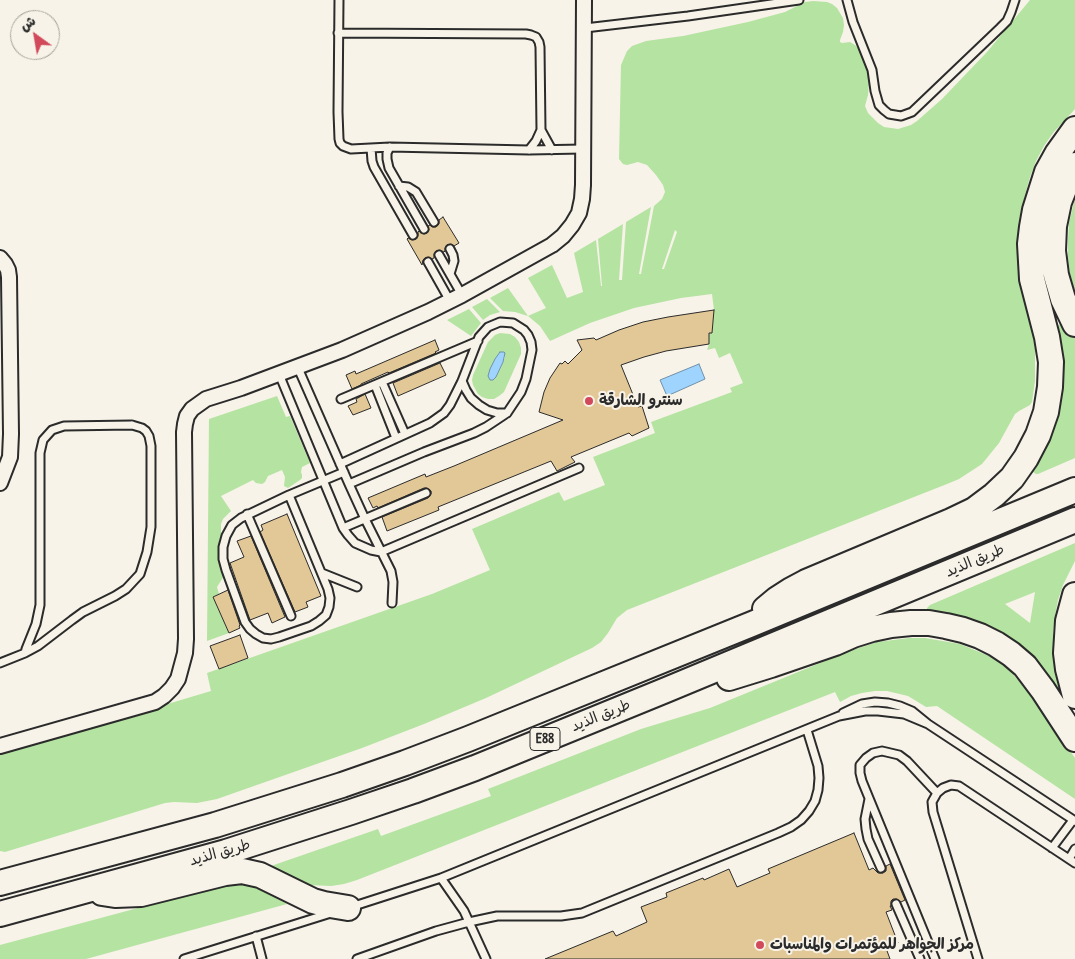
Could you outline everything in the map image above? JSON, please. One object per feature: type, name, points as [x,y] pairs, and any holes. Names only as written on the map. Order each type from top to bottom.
[{"type":"highway","points":[[752,624],[777,599],[806,582],[952,522],[974,510],[1012,478],[1026,458],[1038,435],[1046,412],[1051,362],[1032,279],[1030,244],[1032,227],[1035,210],[1047,172],[1075,129]]},
{"type":"highway","points":[[1075,165],[1059,202],[1054,226],[1053,251],[1056,275],[1063,299],[1075,324]]},
{"type":"highway","name":"طريق الذيد","points":[[0,883],[215,825],[342,785],[468,739],[1075,490]]},
{"type":"highway","name":"طريق الذيد","points":[[0,914],[226,852],[351,812],[475,768],[1075,520]]},
{"type":"highway","points":[[1075,595],[1068,621],[1066,653],[1075,696]]},
{"type":"highway","points":[[666,690],[751,672],[872,629],[904,623],[929,623],[971,633],[996,644],[1011,654],[1025,666],[1075,739]]},
{"type":"highway","points":[[88,890],[115,895],[141,894],[225,873],[242,871],[260,875],[313,901],[348,908]]},
{"type":"street","points":[[0,746],[155,702],[172,688],[178,679],[185,653],[186,639],[184,432],[187,416],[192,409],[206,399],[298,368],[385,332],[456,298],[552,245],[568,231],[579,213],[582,200],[584,0]]},
{"type":"street","points":[[0,258],[8,270],[9,277],[11,434],[10,457],[0,483]]},
{"type":"lane","points":[[339,0],[338,112],[339,139],[343,146],[350,149],[390,147],[529,150],[583,149]]},
{"type":"lane","points":[[585,28],[799,0]]},
{"type":"lane","points":[[847,0],[853,22],[872,70],[879,105],[889,114],[901,116],[912,112],[1000,28],[1011,12],[1015,0]]},
{"type":"lane","points":[[338,33],[531,35],[536,37],[539,42],[541,130],[529,150]]},
{"type":"lane","points":[[541,130],[552,150]]},
{"type":"lane","points":[[390,147],[387,153],[388,164],[424,229]]},
{"type":"lane","points":[[371,148],[374,168],[413,235]]},
{"type":"lane","points":[[399,186],[408,187],[416,192],[434,222]]},
{"type":"lane","points":[[450,249],[454,262],[450,274]]},
{"type":"lane","points":[[439,255],[450,274],[456,298]]},
{"type":"lane","points":[[428,262],[456,298]]},
{"type":"lane","points":[[340,464],[430,423],[444,413],[462,381],[478,341],[488,327],[506,322],[513,323],[528,335],[532,350],[526,380],[521,392],[507,413],[474,433],[349,484]]},
{"type":"lane","points":[[341,399],[478,341]]},
{"type":"lane","points":[[298,368],[364,519],[391,571],[393,582],[392,603]]},
{"type":"lane","points":[[278,374],[343,528],[355,543],[363,547],[381,552],[579,468]]},
{"type":"lane","points":[[462,381],[471,398],[479,405],[497,413],[507,413]]},
{"type":"lane","points":[[382,382],[405,434]]},
{"type":"lane","points":[[374,386],[396,438]]},
{"type":"lane","points":[[0,663],[25,654],[38,646],[83,612],[120,593],[140,574],[150,540],[151,518],[151,446],[149,436],[142,428],[132,425],[64,426],[52,430],[43,440],[40,453],[40,605],[36,624],[25,654]]},
{"type":"lane","points":[[289,495],[328,589],[329,607],[326,615],[312,626],[271,639],[263,638],[250,629],[246,622],[226,570],[223,559],[223,547],[226,536],[232,526],[247,514],[289,495],[344,472]]},
{"type":"lane","points":[[343,528],[426,493]]},
{"type":"lane","points":[[247,514],[291,616]]},
{"type":"lane","points":[[322,574],[357,587]]},
{"type":"lane","points":[[184,959],[441,878],[827,721],[852,713],[878,711],[904,714],[928,724],[1074,820],[1052,848]]},
{"type":"lane","points":[[357,959],[436,931],[497,916],[556,916],[582,912],[791,827],[809,811],[815,801],[818,790],[818,766],[807,730]]},
{"type":"lane","points":[[935,959],[862,781],[860,765],[873,753],[882,751],[899,755],[907,761],[936,793]]},
{"type":"lane","points":[[978,959],[933,812],[932,802],[936,793],[951,785],[959,786],[1072,861],[1075,850]]},
{"type":"lane","points":[[869,799],[865,819],[866,829],[868,839],[881,868]]},
{"type":"lane","points":[[441,878],[470,922],[485,957],[492,959]]},
{"type":"lane","points":[[896,904],[920,959]]},
{"type":"lane","points":[[256,936],[262,959]]},
{"type":"green space","points":[[1030,0],[1075,0],[1075,109],[1053,133],[1036,161],[1030,177],[1018,226],[1020,279],[1030,314],[1035,348],[1035,381],[1032,402],[1015,414],[999,443],[982,464],[959,479],[947,484],[627,610],[617,618],[601,642],[592,648],[486,698],[424,724],[217,799],[197,803],[165,803],[5,852],[0,851],[0,754],[211,691],[207,673],[432,594],[490,570],[472,529],[559,492],[564,501],[605,485],[593,457],[655,433],[651,422],[732,392],[730,388],[743,383],[730,353],[719,358],[715,348],[707,350],[709,333],[712,333],[714,310],[712,294],[681,298],[634,308],[590,323],[550,341],[540,326],[528,316],[546,308],[528,278],[552,265],[567,298],[583,292],[574,253],[596,240],[602,286],[598,239],[623,224],[619,280],[622,280],[626,222],[651,207],[639,274],[641,274],[654,206],[662,199],[665,192],[663,185],[647,165],[638,162],[627,165],[623,164],[619,159],[621,65],[627,51],[632,46],[646,41],[683,36],[748,22],[785,12],[805,2],[827,2],[837,8],[843,18],[844,25],[840,42],[850,42],[855,45],[866,64],[869,83],[865,106],[868,113],[884,127],[898,129],[917,121],[942,99],[987,52]],"holes":[[[675,230],[677,232],[664,269],[662,269]]]},
{"type":"green space","points":[[1075,198],[1075,292],[1070,274],[1068,239],[1069,223]]},
{"type":"green space","points":[[508,288],[528,316],[503,311],[490,298]]},
{"type":"green space","points":[[487,299],[500,312],[490,315],[483,320],[472,307]]},
{"type":"green space","points":[[469,309],[481,323],[471,336],[447,320]]},
{"type":"green space","points":[[1062,322],[1075,335],[1075,458],[1036,474],[1032,469],[1062,362],[1058,326]]},
{"type":"green space","points":[[500,333],[510,334],[515,337],[519,342],[521,354],[504,392],[494,399],[488,399],[478,394],[472,380],[488,342]],"holes":[[[500,352],[505,357],[501,367],[496,377],[495,359]]]},
{"type":"green space","points":[[277,396],[286,417],[290,416],[310,463],[302,467],[302,478],[288,488],[284,486],[285,477],[282,470],[268,476],[262,484],[256,483],[253,480],[221,496],[231,511],[221,524],[221,553],[224,576],[217,587],[219,594],[213,597],[229,633],[207,641],[209,419]]},
{"type":"green space","points":[[1075,543],[1075,561],[1058,600],[1053,632],[1055,665],[1062,692],[1059,696],[927,613],[927,608],[930,605]],"holes":[[[1035,592],[1030,623],[1005,604]]]},
{"type":"green space","points":[[925,638],[960,644],[994,658],[1010,671],[1035,699],[1075,758],[1075,799],[937,706],[926,707],[908,696],[887,691],[862,693],[840,702],[835,692],[357,880],[331,886],[309,885],[298,882],[271,866],[378,829],[381,836],[491,796],[488,789],[641,729],[710,708],[847,652],[877,642]]},
{"type":"green space","points":[[231,883],[251,885],[287,904],[86,959],[0,959],[0,945]]},
{"type":"water","points":[[500,352],[505,353],[503,362],[496,377],[490,380],[488,376],[490,369]]},
{"type":"water","points":[[699,364],[705,379],[667,396],[660,380]]},
{"type":"building","points":[[443,217],[459,243],[454,246],[451,244],[447,245],[444,252],[436,251],[434,258],[425,258],[422,265],[407,239],[416,239],[419,231],[424,234],[427,233],[429,230],[428,226],[436,227],[439,224],[439,220]]},
{"type":"building","name":"سنترو الشارقة","points":[[714,310],[712,333],[709,333],[709,344],[666,351],[621,365],[638,407],[642,406],[649,428],[632,436],[629,433],[571,457],[575,462],[557,471],[551,461],[438,507],[439,510],[387,531],[382,517],[428,498],[431,491],[424,488],[378,508],[377,506],[373,508],[368,498],[425,474],[426,477],[454,466],[563,420],[539,412],[550,378],[560,363],[562,364],[565,361],[568,364],[582,350],[577,340],[594,338],[596,340],[643,322]]},
{"type":"building","points":[[435,340],[439,350],[436,353],[352,389],[346,375],[355,371],[356,374]]},
{"type":"building","points":[[440,363],[446,375],[398,396],[393,383]]},
{"type":"building","points":[[365,394],[371,408],[353,415],[348,406],[357,402],[356,399]]},
{"type":"building","points":[[287,514],[321,596],[306,602],[308,607],[295,612],[260,532],[263,530],[261,525]]},
{"type":"building","points":[[251,536],[285,617],[272,623],[268,613],[250,620],[230,563],[244,557],[237,541]]},
{"type":"building","points":[[228,590],[240,625],[240,628],[229,633],[213,597]]},
{"type":"building","points":[[240,635],[248,658],[219,669],[210,646]]},
{"type":"building","points":[[854,833],[869,870],[873,868],[878,873],[883,873],[886,871],[886,866],[890,864],[905,900],[901,902],[893,899],[890,906],[892,910],[886,912],[898,943],[886,948],[890,959],[545,959],[613,931],[616,936],[647,922],[641,907],[667,897],[666,893],[729,869],[737,887],[770,873],[768,869]]},
{"type":"place","name":"سنترو الشارقة","points":[[589,401]]},
{"type":"place","name":"مركز الجواهر للمؤتمرات والمناسبات","points":[[760,945]]}]
